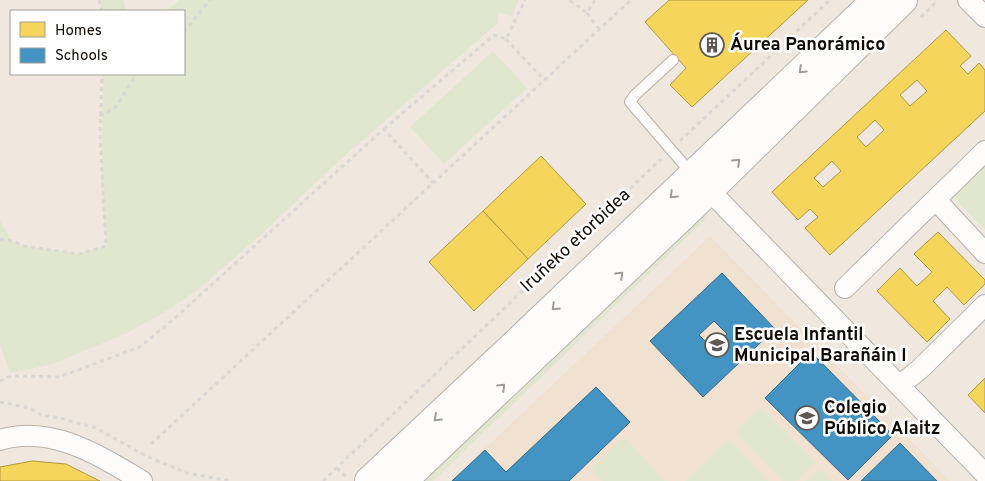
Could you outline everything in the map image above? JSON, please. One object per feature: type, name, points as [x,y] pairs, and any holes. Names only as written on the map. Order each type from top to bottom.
[{"type":"main road","name":"Iruñeko etorbidea","points":[[403,481],[701,182],[876,0]]},
{"type":"main road","name":"Iruñeko etorbidea","points":[[369,481],[903,0]]},
{"type":"street","points":[[968,0],[985,17]]},
{"type":"street","points":[[845,288],[985,151]]},
{"type":"street","points":[[701,182],[985,474]]},
{"type":"street","points":[[936,200],[985,253]]},
{"type":"street","points":[[900,386],[985,305]]},
{"type":"street","points":[[0,440],[31,435],[59,439],[106,459],[142,481]]},
{"type":"lane","points":[[674,60],[635,95],[630,102],[701,182]]},
{"type":"path","points":[[185,31],[210,0]]},
{"type":"path","points":[[506,39],[526,0]]},
{"type":"path","points":[[571,0],[587,13],[599,30]]},
{"type":"path","points":[[587,13],[595,0]]},
{"type":"path","points":[[151,444],[631,0]]},
{"type":"path","name":"Iruñeko etorbidea","points":[[323,481],[830,0]]},
{"type":"path","points":[[0,381],[11,376],[59,377],[140,347],[177,316],[384,129],[494,36],[506,39],[544,80]]},
{"type":"path","points":[[0,239],[24,246],[79,254],[106,246],[101,180],[100,116],[102,75]]},
{"type":"path","points":[[100,116],[116,107],[133,75]]},
{"type":"path","points":[[384,129],[434,182]]},
{"type":"path","points":[[0,402],[30,408]]},
{"type":"path","points":[[337,468],[350,481]]},
{"type":"path","points":[[202,481],[202,477],[230,481]]},
{"type":"shaded area","points":[[710,236],[950,481],[450,481],[616,325]]},
{"type":"green space","points":[[99,0],[123,0],[127,10],[102,10]]},
{"type":"green space","points":[[179,0],[519,0],[512,16],[499,13],[498,23],[343,157],[265,231],[195,292],[127,333],[50,365],[10,373],[0,344],[0,221],[12,241],[24,246],[79,254],[106,246],[101,181],[103,75],[185,75],[185,10],[168,10]]},
{"type":"green space","points":[[493,51],[527,88],[444,164],[410,127]]},
{"type":"green space","points":[[985,165],[985,230],[952,196]]},
{"type":"green space","points":[[693,206],[706,219],[433,481],[403,481]]},
{"type":"green space","points":[[761,407],[816,462],[796,481],[783,481],[735,432]]},
{"type":"green space","points":[[624,437],[665,481],[602,481],[591,469]]},
{"type":"green space","points":[[729,439],[769,481],[686,481],[686,480]]},
{"type":"green space","points":[[820,468],[833,481],[806,481]]},
{"type":"building: Homes","name":"Áurea Panorámico","points":[[669,0],[808,0],[692,107],[670,85],[686,68],[645,22]]},
{"type":"building: Homes","points":[[946,30],[971,56],[960,66],[968,74],[979,63],[985,70],[985,111],[830,255],[805,228],[818,217],[810,209],[798,220],[772,192]],"holes":[[[917,80],[927,91],[910,106],[900,95]],[[875,120],[884,130],[866,147],[857,137]],[[832,161],[841,171],[823,187],[814,178]]]},
{"type":"building: Homes","points":[[541,156],[586,204],[528,259],[483,211]]},
{"type":"building: Homes","points":[[483,211],[528,259],[474,311],[429,262]]},
{"type":"building: Homes","points":[[938,232],[985,280],[985,284],[964,305],[947,287],[933,301],[950,319],[927,342],[877,291],[900,268],[917,286],[932,272],[914,254]]},
{"type":"building: Homes","points":[[985,378],[985,413],[968,395]]},
{"type":"building: Homes","points":[[32,461],[66,464],[100,481],[0,481],[0,467]]},
{"type":"building: Schools","points":[[722,273],[775,329],[703,397],[650,341]],"holes":[[[714,321],[727,334],[712,348],[699,335]]]},
{"type":"building: Schools","points":[[811,352],[893,435],[848,480],[765,398]]},
{"type":"building: Schools","points":[[596,387],[630,422],[569,481],[452,481],[485,450],[506,472]]},
{"type":"building: Schools","points":[[900,443],[937,481],[861,481]]},
{"type":"place","name":"Áurea Panorámico","points":[[712,45]]},
{"type":"place","name":"Escuela Infantil Municipal Barañáin I","points":[[717,345]]},
{"type":"place","name":"Colegio Público Alaitz","points":[[807,418]]}]
